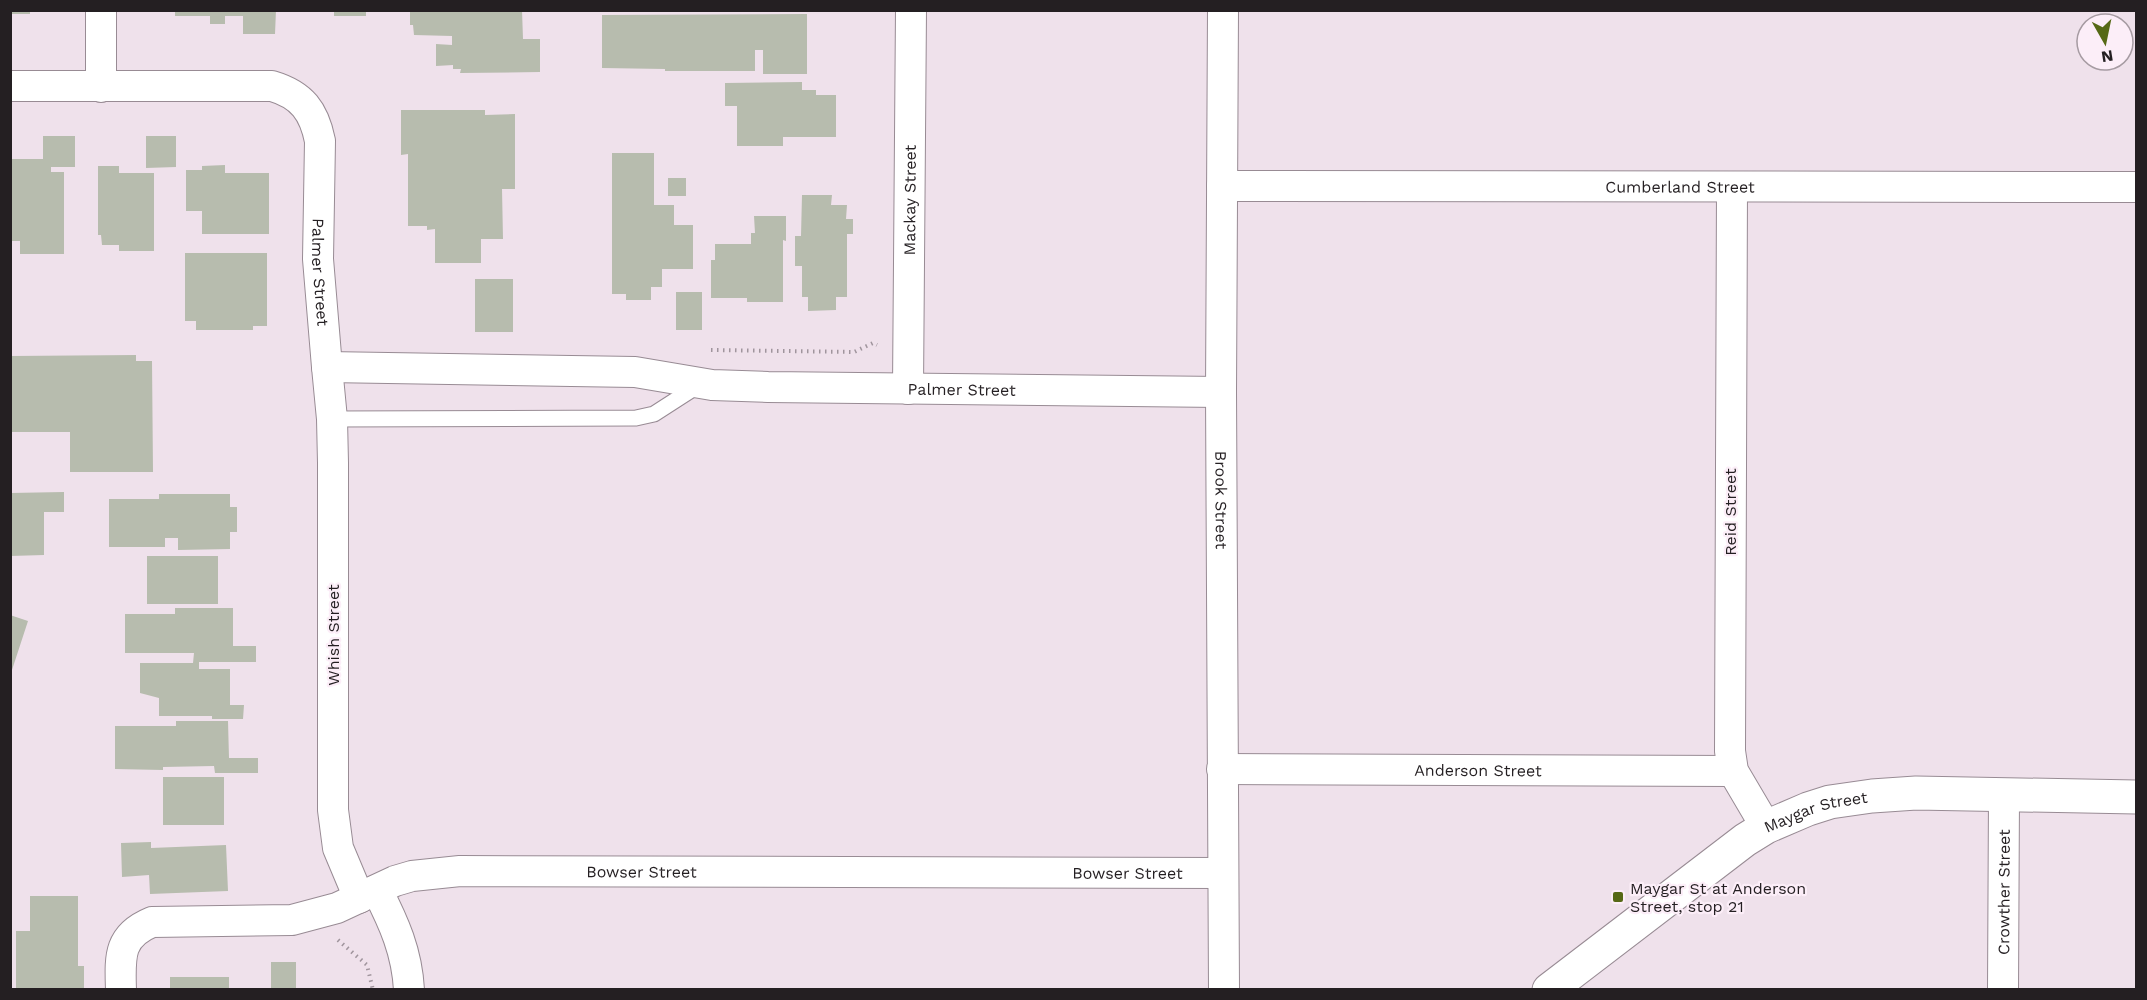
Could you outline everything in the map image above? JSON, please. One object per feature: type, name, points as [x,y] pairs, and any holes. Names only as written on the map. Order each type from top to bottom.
[{"type":"main road","name":"Maygar Street","points":[[1549,990],[1745,840],[1791,815],[1830,802],[1916,793],[2136,797]]},
{"type":"street","points":[[101,10],[101,87]]},
{"type":"street","name":"Mackay Street","points":[[908,389],[911,10]]},
{"type":"street","name":"Brook Street","points":[[1223,10],[1221,392],[1224,990]]},
{"type":"street","name":"Palmer Street","points":[[10,86],[272,86],[287,91],[300,100],[310,111],[317,124],[320,141],[318,259],[327,367],[635,372],[702,383],[768,387],[1221,392]]},
{"type":"street","name":"Cumberland Street","points":[[1222,186],[2136,187]]},
{"type":"street","name":"Reid Street","points":[[1732,187],[1730,751],[1733,771],[1766,827]]},
{"type":"street","name":"Whish Street","points":[[327,367],[332,419],[333,810],[338,848],[401,942],[408,972],[409,990]]},
{"type":"street","name":"Anderson Street","points":[[1222,769],[1733,771]]},
{"type":"street","name":"Crowther Street","points":[[2003,990],[2004,795]]},
{"type":"street","name":"Bowser Street","points":[[121,990],[120,962],[128,936],[152,922],[292,920],[337,908],[412,876],[460,871],[1223,873]]},
{"type":"lane","points":[[332,419],[636,418],[654,414],[702,383]]},
{"type":"path","points":[[335,937],[367,964],[373,990]]},
{"type":"building","points":[[10,10],[30,10],[30,14],[10,14]]},
{"type":"building","points":[[175,10],[276,10],[275,34],[243,34],[243,16],[225,16],[225,24],[210,24],[210,16],[175,16]]},
{"type":"building","points":[[334,10],[366,10],[366,16],[334,16]]},
{"type":"building","points":[[410,10],[522,10],[523,39],[540,39],[540,72],[460,73],[461,69],[453,69],[453,65],[436,66],[436,44],[452,45],[452,36],[414,35],[413,25],[410,25]]},
{"type":"building","points":[[807,14],[807,74],[763,74],[763,50],[755,50],[755,71],[602,68],[602,15]]},
{"type":"building","points":[[802,82],[802,90],[816,90],[816,95],[836,95],[836,137],[783,137],[783,146],[737,146],[737,106],[725,106],[725,83]]},
{"type":"building","points":[[401,110],[485,110],[485,115],[515,114],[515,189],[502,189],[503,239],[481,239],[481,263],[435,263],[435,229],[427,230],[427,226],[408,226],[408,154],[401,155]]},
{"type":"building","points":[[43,136],[75,136],[75,167],[51,167],[51,172],[64,172],[64,254],[20,254],[20,241],[11,241],[11,159],[43,159]]},
{"type":"building","points":[[146,136],[176,136],[176,167],[146,168]]},
{"type":"building","points":[[612,153],[654,153],[654,205],[674,205],[674,225],[693,225],[693,269],[662,269],[662,287],[651,287],[651,300],[626,300],[626,294],[612,294]]},
{"type":"building","points":[[225,165],[225,173],[269,173],[269,234],[202,234],[202,211],[186,211],[186,170],[202,170],[202,166]]},
{"type":"building","points":[[98,166],[119,166],[119,173],[154,173],[154,251],[119,251],[119,245],[102,245],[101,235],[98,235]]},
{"type":"building","points":[[668,178],[686,178],[686,196],[668,196]]},
{"type":"building","points":[[802,195],[832,195],[831,205],[847,205],[846,219],[853,219],[853,234],[847,234],[847,297],[836,297],[836,310],[808,311],[808,297],[802,297],[802,266],[795,266],[795,236],[801,236]]},
{"type":"building","points":[[754,216],[786,216],[786,241],[783,240],[783,302],[747,302],[747,298],[711,298],[711,260],[715,260],[715,244],[751,244],[751,233],[755,233]]},
{"type":"building","points":[[185,253],[267,253],[267,326],[253,326],[253,330],[196,330],[196,321],[185,321]]},
{"type":"building","points":[[475,279],[513,279],[513,332],[475,332]]},
{"type":"building","points":[[676,292],[702,292],[702,330],[676,330]]},
{"type":"building","points":[[136,355],[136,361],[152,361],[153,472],[70,472],[70,432],[12,432],[10,427],[11,356]]},
{"type":"building","points":[[64,492],[64,512],[44,512],[44,555],[10,556],[10,493]]},
{"type":"building","points":[[159,494],[230,494],[230,507],[237,507],[237,532],[230,532],[230,549],[178,550],[178,538],[165,538],[165,547],[109,547],[109,499],[159,499]]},
{"type":"building","points":[[147,556],[218,556],[218,604],[147,604]]},
{"type":"building","points":[[175,608],[233,608],[233,646],[256,646],[256,662],[199,662],[199,669],[230,669],[230,705],[244,705],[243,719],[212,719],[212,716],[159,716],[159,698],[140,693],[140,663],[193,663],[194,653],[125,653],[125,614],[175,614]]},
{"type":"building","points":[[10,615],[28,621],[11,673],[10,673]]},
{"type":"building","points":[[176,721],[228,721],[229,758],[258,758],[258,773],[215,773],[214,766],[163,767],[163,770],[115,769],[115,726],[176,726]]},
{"type":"building","points":[[163,777],[224,777],[224,825],[163,825]]},
{"type":"building","points":[[151,842],[151,848],[226,845],[228,891],[150,894],[149,875],[122,877],[121,843]]},
{"type":"building","points":[[30,896],[78,896],[78,966],[84,966],[84,990],[16,990],[16,931],[30,931]]},
{"type":"building","points":[[271,962],[296,962],[296,988],[271,988]]},
{"type":"building","points":[[170,977],[229,977],[229,990],[170,990]]},
{"type":"place","name":"Maygar St at Anderson Street, stop 21","points":[[1618,897]]}]
